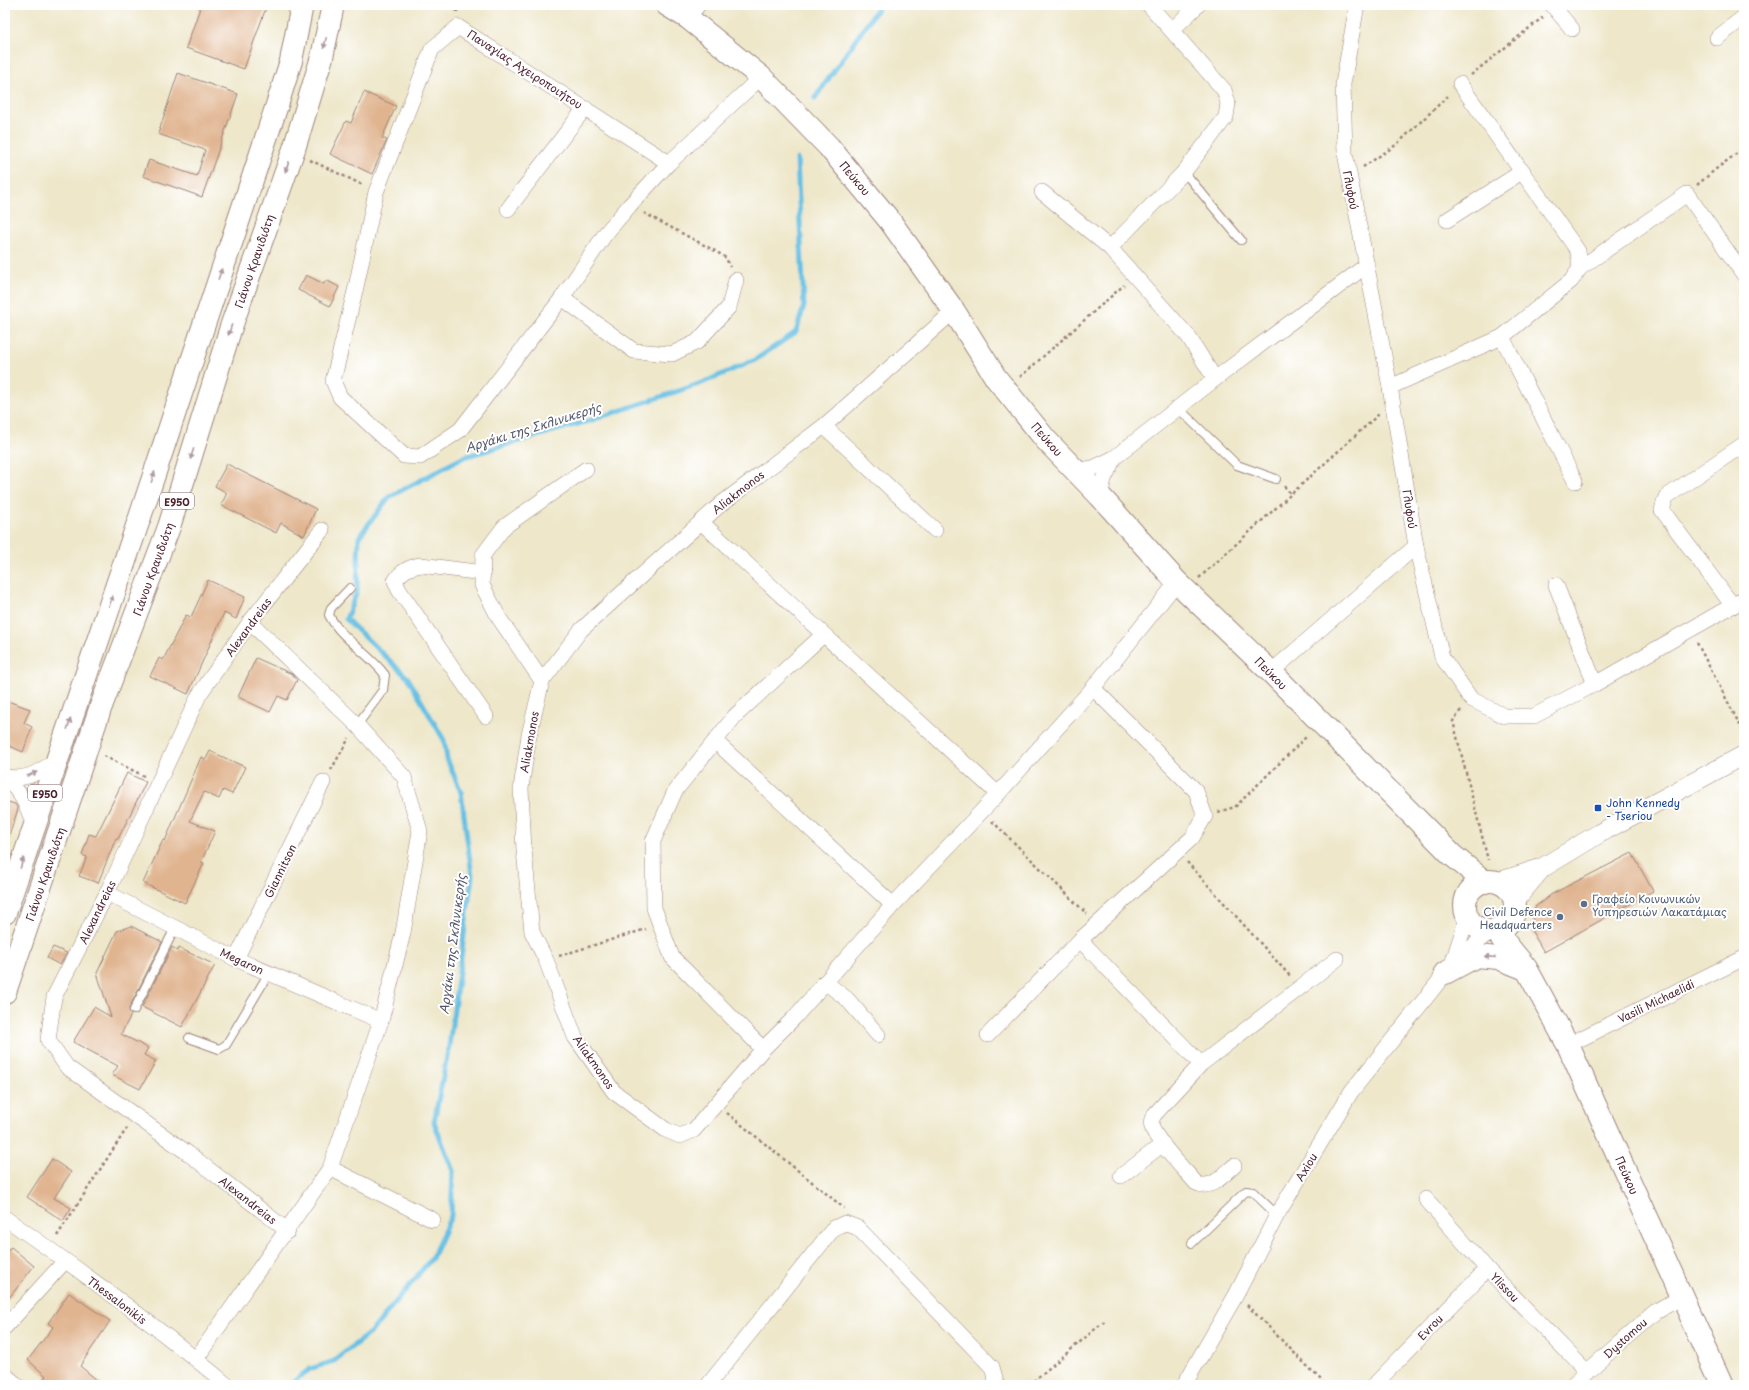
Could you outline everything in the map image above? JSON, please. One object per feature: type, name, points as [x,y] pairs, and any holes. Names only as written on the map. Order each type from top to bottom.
[{"type":"main road","name":"E950","points":[[5,913],[141,514],[291,61],[302,5]]},
{"type":"main road","name":"Γιάνου Κρανιδιότη","points":[[5,992],[88,747],[169,527],[231,327],[293,152],[322,57],[334,5]]},
{"type":"main road","name":"Πεύκου","points":[[667,5],[693,12],[761,77],[829,147],[890,221],[954,311],[1006,390],[1046,440],[1100,496],[1181,586],[1271,672],[1452,855],[1492,882]]},
{"type":"main road","name":"Πεύκου","points":[[1452,855],[1467,907]]},
{"type":"main road","points":[[1492,882],[1508,889],[1503,920],[1475,925],[1467,907],[1473,888],[1492,882]]},
{"type":"main road","name":"Πεύκου","points":[[1503,920],[1526,969],[1568,1045],[1722,1385]]},
{"type":"main road","points":[[1449,969],[1477,956],[1498,958],[1526,969]]},
{"type":"street","points":[[1110,248],[1184,172],[1226,117],[1228,103],[1224,90],[1149,5]]},
{"type":"street","points":[[1172,30],[1198,5]]},
{"type":"street","name":"Γλυφού","points":[[1357,5],[1344,84],[1345,153],[1348,175],[1392,394],[1416,546],[1442,657],[1471,699],[1504,716],[1534,716],[1596,684],[1739,602]]},
{"type":"street","points":[[1553,6],[1572,29]]},
{"type":"street","points":[[1717,38],[1744,17]]},
{"type":"street","name":"Παναγίας Αχειροποιήτου","points":[[669,163],[458,27],[432,49],[376,192],[356,287],[333,381],[340,397],[404,456],[420,457],[460,430],[562,298],[606,233],[669,163],[761,77]]},
{"type":"street","points":[[1460,84],[1523,171],[1578,251],[1580,268]]},
{"type":"street","points":[[508,209],[585,108]]},
{"type":"street","points":[[1447,220],[1523,171]]},
{"type":"street","points":[[1042,192],[1110,248],[1188,336],[1215,379]]},
{"type":"street","points":[[1392,394],[1502,337],[1571,281],[1580,268],[1688,194],[1744,275]]},
{"type":"street","points":[[1075,471],[1094,468],[1114,458],[1215,379],[1367,265]]},
{"type":"street","points":[[562,298],[634,351],[672,354],[697,342],[729,307],[736,280]]},
{"type":"street","name":"Aliakmonos","points":[[954,311],[824,426],[720,504],[581,630],[542,681],[529,735],[522,788],[524,850],[532,932],[546,960],[575,1037],[614,1092],[666,1130],[680,1136],[694,1130],[763,1050],[794,1018],[893,905],[998,794],[1093,688],[1181,586]]},
{"type":"street","points":[[1502,337],[1575,481]]},
{"type":"street","points":[[824,426],[935,530]]},
{"type":"street","points":[[1739,602],[1662,510],[1666,497],[1744,444]]},
{"type":"street","points":[[1100,496],[1104,479],[1114,458]]},
{"type":"street","points":[[542,681],[499,618],[482,585],[483,555],[504,527],[586,469]]},
{"type":"street","points":[[701,522],[998,794]]},
{"type":"street","name":"Alexandreias","points":[[288,1231],[188,1154],[67,1066],[48,1040],[54,997],[106,893],[200,695],[250,622],[322,530]]},
{"type":"street","points":[[1271,672],[1416,546]]},
{"type":"street","points":[[483,573],[421,565],[413,566],[400,572],[395,581],[399,590],[486,716]]},
{"type":"street","points":[[1556,585],[1596,684]]},
{"type":"street","points":[[196,1359],[288,1231],[330,1168],[381,1021],[403,933],[420,831],[404,777],[357,725],[250,622]]},
{"type":"street","points":[[763,1050],[672,956],[654,908],[653,841],[675,792],[735,716],[823,635]]},
{"type":"street","points":[[988,1035],[1080,940],[1192,838],[1205,816],[1196,791],[1093,688]]},
{"type":"street","points":[[715,741],[893,905]]},
{"type":"street","points":[[1492,882],[1542,868],[1600,833],[1744,755]]},
{"type":"street","points":[[5,778],[21,779],[36,773],[56,761]]},
{"type":"street","points":[[5,778],[16,788],[26,801],[34,826]]},
{"type":"street","name":"Giannitson","points":[[236,959],[323,782]]},
{"type":"street","points":[[1503,920],[1542,868]]},
{"type":"street","name":"Megaron","points":[[106,893],[236,959],[381,1021]]},
{"type":"street","name":"Axiou","points":[[1449,969],[1467,907]]},
{"type":"street","name":"Axiou","points":[[1184,1385],[1236,1295],[1277,1215],[1351,1092],[1449,969],[1503,920]]},
{"type":"street","points":[[1080,940],[1201,1064]]},
{"type":"street","name":"Vasili Michaelidi","points":[[1568,1045],[1744,958]]},
{"type":"street","points":[[1234,1166],[1209,1186],[1202,1186],[1196,1183],[1163,1144],[1152,1127],[1151,1121],[1154,1115],[1201,1064],[1337,959]]},
{"type":"street","points":[[825,982],[847,999],[878,1036]]},
{"type":"street","points":[[1121,1176],[1163,1144]]},
{"type":"street","points":[[330,1168],[433,1220]]},
{"type":"street","name":"Ylissou","points":[[1426,1200],[1487,1269],[1587,1372]]},
{"type":"street","name":"Thessalonikis","points":[[5,1218],[65,1260],[196,1359],[227,1385]]},
{"type":"street","points":[[708,1385],[834,1228],[845,1223],[858,1228],[992,1367],[996,1385]]},
{"type":"street","points":[[5,1327],[65,1260]]},
{"type":"street","name":"Evrou","points":[[1374,1385],[1487,1269]]},
{"type":"street","name":"Dystomou","points":[[1572,1385],[1656,1311],[1682,1297]]},
{"type":"street","points":[[5,1375],[17,1385]]},
{"type":"lane","points":[[1184,172],[1241,240]]},
{"type":"lane","points":[[1178,408],[1237,465],[1276,479]]},
{"type":"lane","points":[[350,588],[331,608],[329,615],[334,624],[377,664],[385,675],[383,690],[357,725]]},
{"type":"lane","points":[[134,1010],[175,928]]},
{"type":"lane","points":[[189,1038],[219,1049],[226,1046],[269,973]]},
{"type":"lane","points":[[1192,1243],[1246,1191],[1253,1192],[1277,1215]]},
{"type":"path","points":[[1348,175],[1367,165],[1396,145],[1460,84],[1553,6]]},
{"type":"path","points":[[1688,194],[1716,169],[1744,148]]},
{"type":"path","points":[[293,152],[376,192]]},
{"type":"path","points":[[630,205],[726,258],[736,280]]},
{"type":"path","points":[[1006,390],[1134,275]]},
{"type":"path","points":[[1181,586],[1392,394]]},
{"type":"path","points":[[1690,630],[1744,734]]},
{"type":"path","points":[[1471,699],[1453,721],[1492,882]]},
{"type":"path","points":[[1205,816],[1236,807],[1320,723]]},
{"type":"path","points":[[323,782],[357,725]]},
{"type":"path","points":[[88,747],[159,783]]},
{"type":"path","points":[[982,811],[1097,924]]},
{"type":"path","points":[[1178,852],[1301,988]]},
{"type":"path","points":[[546,960],[660,925]]},
{"type":"path","points":[[716,1104],[843,1206],[847,1212],[845,1223]]},
{"type":"path","points":[[49,1249],[135,1116]]},
{"type":"path","points":[[1236,1295],[1326,1385]]},
{"type":"path","points":[[1029,1385],[1106,1320]]},
{"type":"building","points":[[201,5],[267,5],[244,69],[186,48]]},
{"type":"building","points":[[178,73],[238,94],[202,197],[143,176],[149,160],[197,176],[205,150],[158,134]]},
{"type":"building","points":[[364,92],[396,106],[382,138],[387,140],[372,174],[330,154],[346,121],[351,123]]},
{"type":"building","points":[[306,275],[324,284],[326,280],[339,287],[330,306],[298,290]]},
{"type":"building","points":[[227,464],[316,509],[304,536],[281,523],[276,533],[221,505],[227,493],[215,486]]},
{"type":"building","points":[[208,580],[245,597],[236,619],[224,613],[188,694],[150,676],[159,658],[163,660],[186,615],[191,617]]},
{"type":"building","points":[[256,658],[292,674],[297,680],[287,700],[278,696],[270,712],[238,697]]},
{"type":"building","points":[[5,700],[30,709],[24,723],[32,727],[23,752],[5,744]]},
{"type":"building","points":[[210,751],[245,767],[232,794],[223,790],[219,799],[204,792],[190,821],[215,831],[201,862],[204,863],[185,903],[143,883],[163,840],[165,841],[201,757],[206,759]]},
{"type":"building","points":[[127,773],[146,782],[118,839],[116,838],[98,883],[79,876],[87,857],[82,855],[89,834],[96,836]]},
{"type":"building","points":[[5,801],[15,804],[18,809],[8,839],[5,839]]},
{"type":"building","name":"Γραφείο Κοινωνικών Υυπηρεσιών Λακατάμιας","points":[[1632,853],[1653,891],[1544,952],[1531,930],[1535,907],[1552,894]]},
{"type":"building","points":[[131,926],[162,942],[129,1008],[131,1015],[121,1034],[148,1048],[144,1055],[156,1061],[140,1089],[112,1075],[118,1066],[73,1042],[94,1007],[111,1017],[97,973],[117,931]]},
{"type":"building","points":[[53,947],[67,953],[60,965],[47,958]]},
{"type":"building","points":[[172,947],[178,951],[179,948],[215,965],[182,1027],[142,1007]]},
{"type":"building","points":[[52,1159],[71,1172],[54,1198],[71,1208],[63,1221],[27,1197]]},
{"type":"building","points":[[11,1247],[34,1266],[5,1303],[5,1254]]},
{"type":"building","points":[[69,1293],[110,1321],[80,1366],[103,1385],[53,1385],[44,1378],[46,1376],[28,1360],[53,1327],[48,1323]]},
{"type":"waterway","name":"Αργάκι της Σκλινικερής","points":[[815,98],[880,5]]},
{"type":"waterway","name":"Αργάκι της Σκλινικερής","points":[[289,1385],[310,1369],[334,1361],[371,1332],[432,1258],[451,1216],[453,1171],[434,1122],[449,1046],[472,876],[461,792],[447,759],[444,740],[408,678],[346,619],[357,591],[359,537],[389,497],[464,457],[595,419],[702,383],[755,360],[796,332],[804,306],[797,159]]},
{"type":"place","name":"John Kennedy - Tseriou","points":[[1598,808]]},
{"type":"place","name":"Γραφείο Κοινωνικών Υυπηρεσιών Λακατάμιας","points":[[1584,904]]},
{"type":"place","name":"Civil Defence Headquarters","points":[[1560,917]]}]
